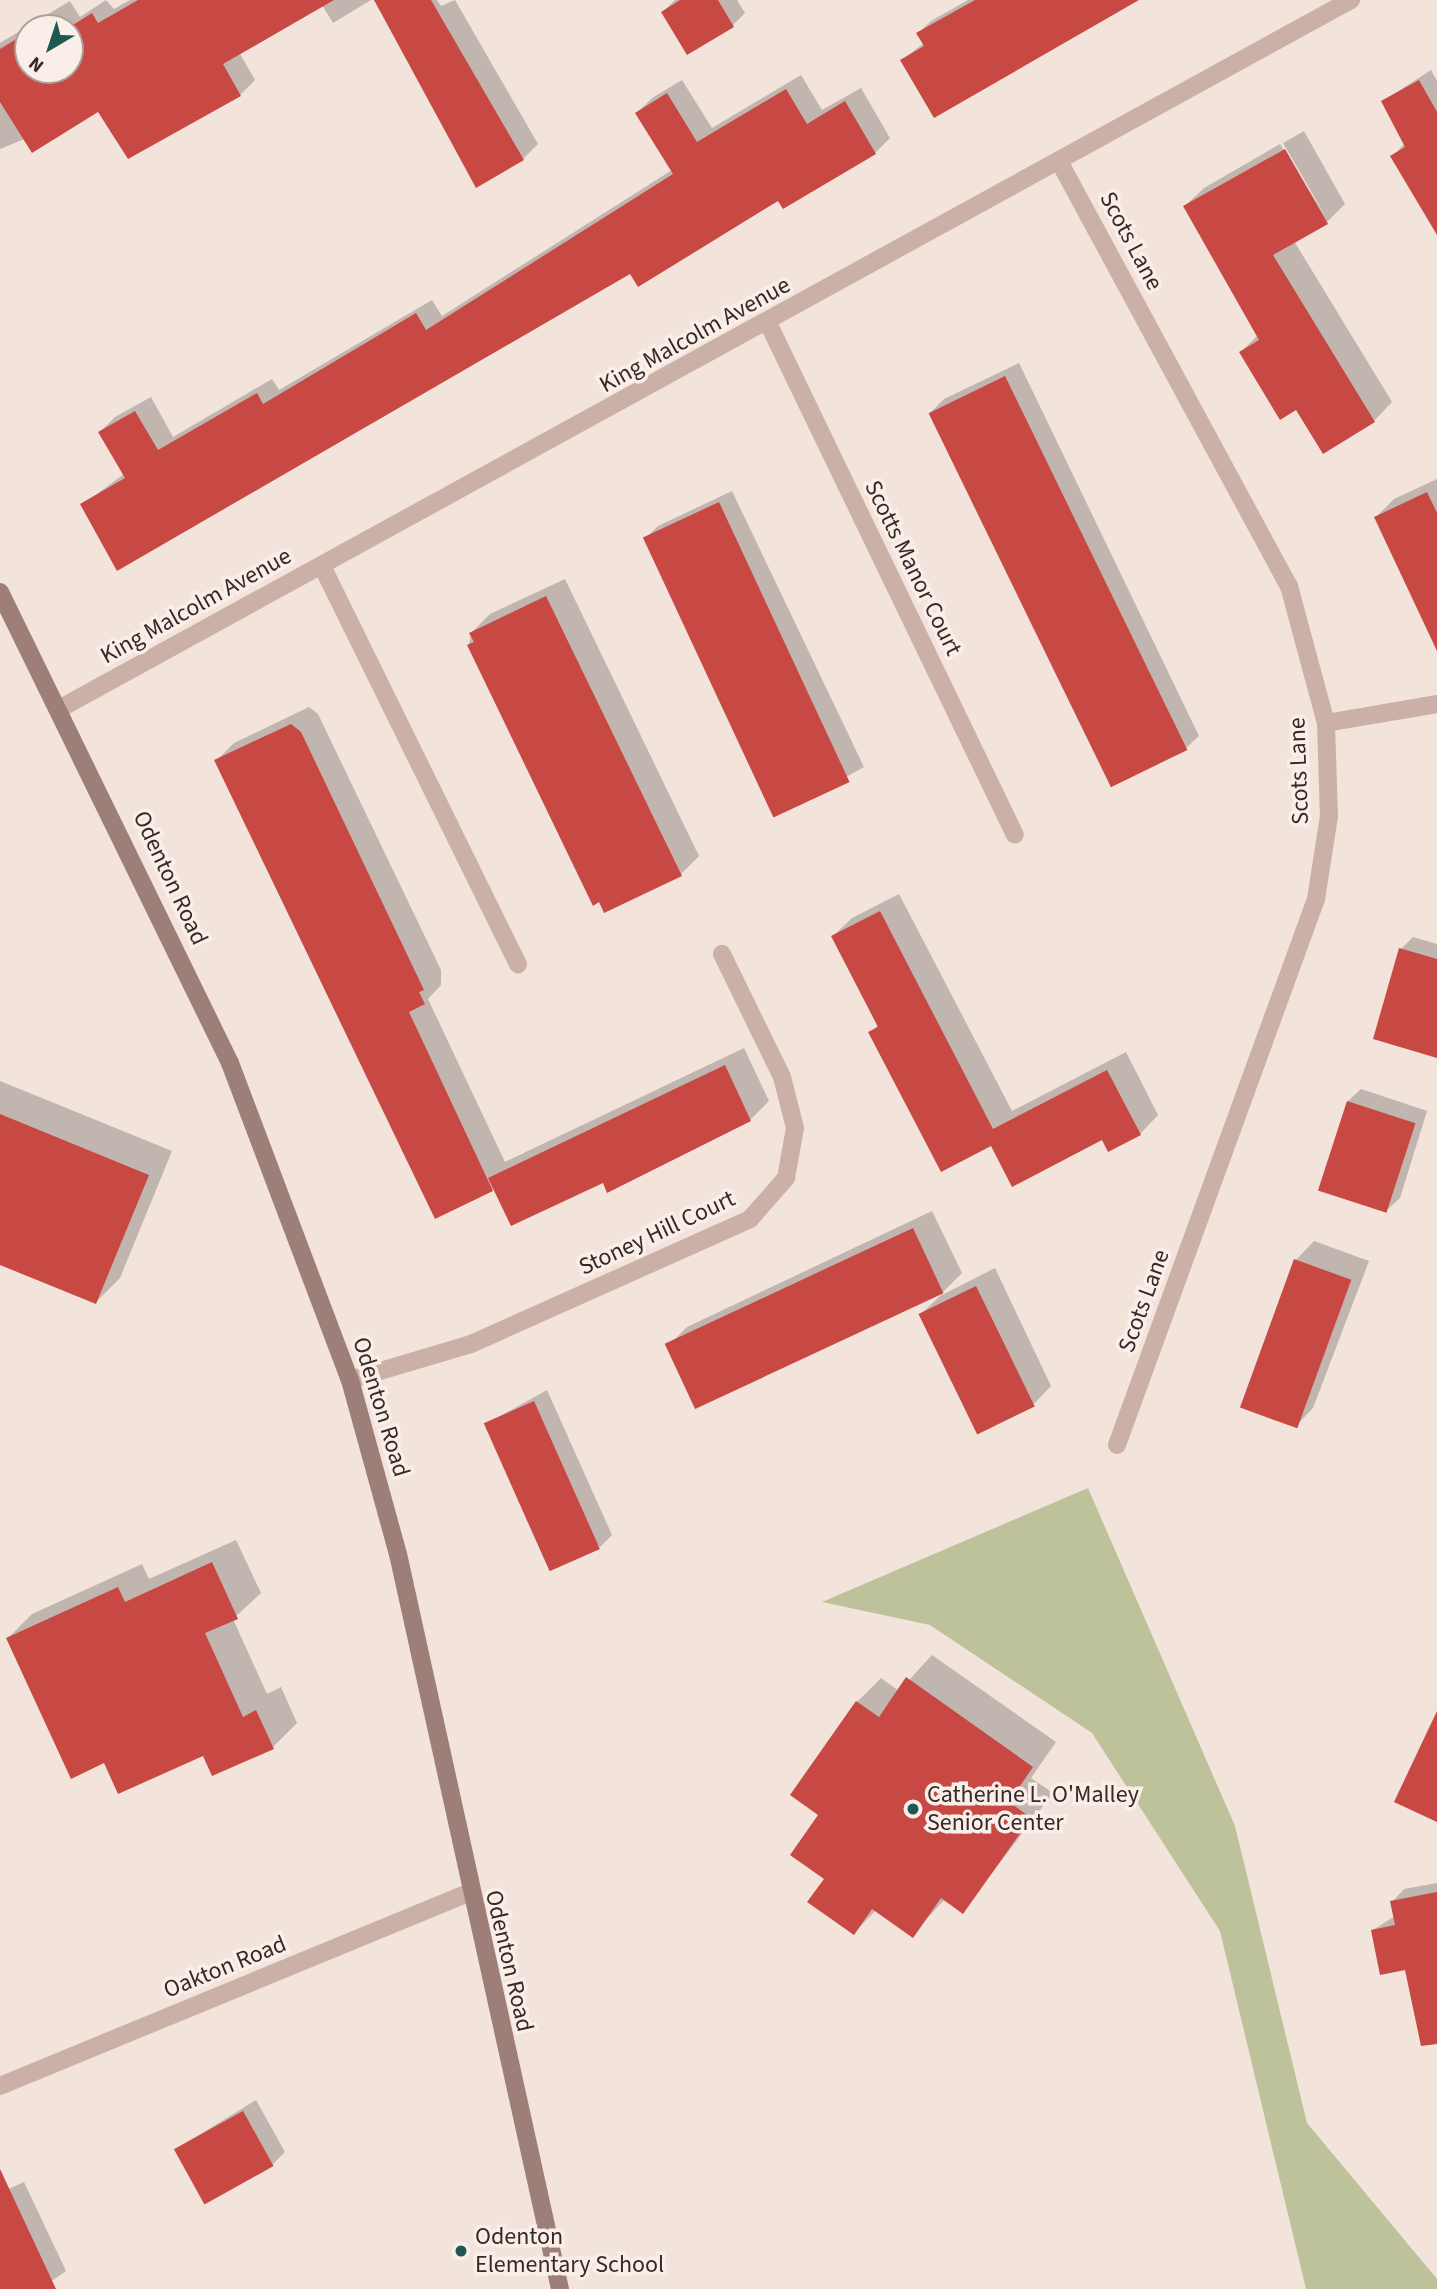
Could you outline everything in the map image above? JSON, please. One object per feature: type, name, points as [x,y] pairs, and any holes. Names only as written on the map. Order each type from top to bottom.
[{"type":"street","name":"King Malcolm Avenue","points":[[59,709],[1060,163],[1351,0]]},
{"type":"street","name":"Scots Lane","points":[[1060,163],[1289,586],[1326,723],[1329,816],[1316,899],[1117,1446]]},
{"type":"street","name":"Scotts Manor Court","points":[[768,323],[1015,835]]},
{"type":"street","points":[[323,566],[518,964]]},
{"type":"street","name":"Odenton Road","points":[[0,592],[230,1063],[350,1380],[398,1554],[468,1894],[560,2289]]},
{"type":"street","points":[[1326,723],[1437,704]]},
{"type":"street","name":"Stoney Hill Court","points":[[350,1380],[471,1344],[750,1219],[786,1178],[795,1128],[782,1077],[722,954]]},
{"type":"street","name":"Oakton Road","points":[[0,2086],[468,1894]]},
{"type":"green space","points":[[1088,1488],[1235,1826],[1307,2123],[1437,2279],[1437,2289],[1306,2289],[1220,1931],[1092,1733],[930,1625],[822,1602]]},
{"type":"building","points":[[138,0],[334,0],[223,64],[241,96],[128,159],[98,112],[32,153],[0,102],[0,49],[14,40],[14,84],[84,84],[84,18],[92,13],[98,23]]},
{"type":"building","points":[[374,0],[431,0],[524,160],[476,188]]},
{"type":"building","points":[[680,0],[718,0],[734,27],[687,55],[661,12]]},
{"type":"building","points":[[975,0],[1139,0],[934,118],[900,60],[924,46],[916,33]]},
{"type":"building","points":[[1419,80],[1437,112],[1437,235],[1390,156],[1405,147],[1381,101]]},
{"type":"building","points":[[786,89],[807,124],[845,101],[876,154],[783,209],[778,201],[638,287],[630,274],[117,571],[80,504],[125,478],[98,432],[135,411],[158,450],[257,393],[263,404],[416,313],[426,330],[673,174],[635,113],[667,93],[697,142]]},
{"type":"building","points":[[1285,149],[1328,224],[1273,255],[1375,422],[1323,454],[1296,410],[1280,420],[1239,352],[1259,340],[1183,206]]},
{"type":"building","points":[[1005,376],[1187,750],[1111,787],[929,413]]},
{"type":"building","points":[[1427,492],[1437,513],[1437,651],[1374,517]]},
{"type":"building","points":[[719,502],[850,782],[773,818],[643,537]]},
{"type":"building","points":[[546,596],[682,876],[604,913],[599,902],[593,906],[467,645],[474,642],[469,633]]},
{"type":"building","points":[[291,724],[301,732],[424,990],[419,992],[425,1004],[409,1012],[493,1191],[435,1219],[214,760]]},
{"type":"building","points":[[880,911],[993,1129],[1107,1070],[1141,1135],[1108,1152],[1102,1140],[1012,1187],[991,1146],[941,1172],[868,1032],[878,1027],[831,936]]},
{"type":"building","points":[[1399,948],[1437,959],[1437,1058],[1373,1039]]},
{"type":"building","points":[[725,1065],[751,1121],[607,1193],[603,1183],[511,1226],[488,1178]]},
{"type":"building","points":[[1347,1101],[1415,1123],[1386,1213],[1318,1190]]},
{"type":"building","points":[[0,1114],[149,1175],[96,1304],[0,1265]]},
{"type":"building","points":[[913,1228],[943,1293],[695,1409],[665,1344]]},
{"type":"building","points":[[1294,1259],[1351,1280],[1297,1428],[1240,1407]]},
{"type":"building","points":[[976,1286],[1035,1406],[977,1434],[918,1314]]},
{"type":"building","points":[[534,1401],[600,1549],[550,1571],[484,1423]]},
{"type":"building","points":[[212,1562],[238,1619],[205,1633],[243,1717],[256,1710],[274,1749],[212,1776],[203,1756],[118,1794],[104,1763],[71,1779],[6,1638],[118,1587],[125,1602]]},
{"type":"building","name":"Catherine L. O'Malley Senior Center","points":[[906,1677],[1033,1767],[1009,1802],[1031,1818],[963,1914],[941,1898],[913,1938],[872,1909],[854,1935],[807,1902],[824,1879],[790,1855],[818,1815],[790,1795],[856,1701],[879,1717]]},
{"type":"building","points":[[1437,1711],[1437,1822],[1394,1802]]},
{"type":"building","points":[[1437,1892],[1437,2044],[1421,2046],[1405,1970],[1380,1975],[1371,1930],[1395,1925],[1390,1901]]},
{"type":"building","points":[[243,2111],[274,2166],[204,2204],[174,2149]]},
{"type":"building","points":[[0,2169],[56,2289],[0,2289]]},
{"type":"place","name":"Catherine L. O'Malley Senior Center","points":[[913,1809]]},
{"type":"place","name":"Odenton Elementary School","points":[[461,2251]]}]
